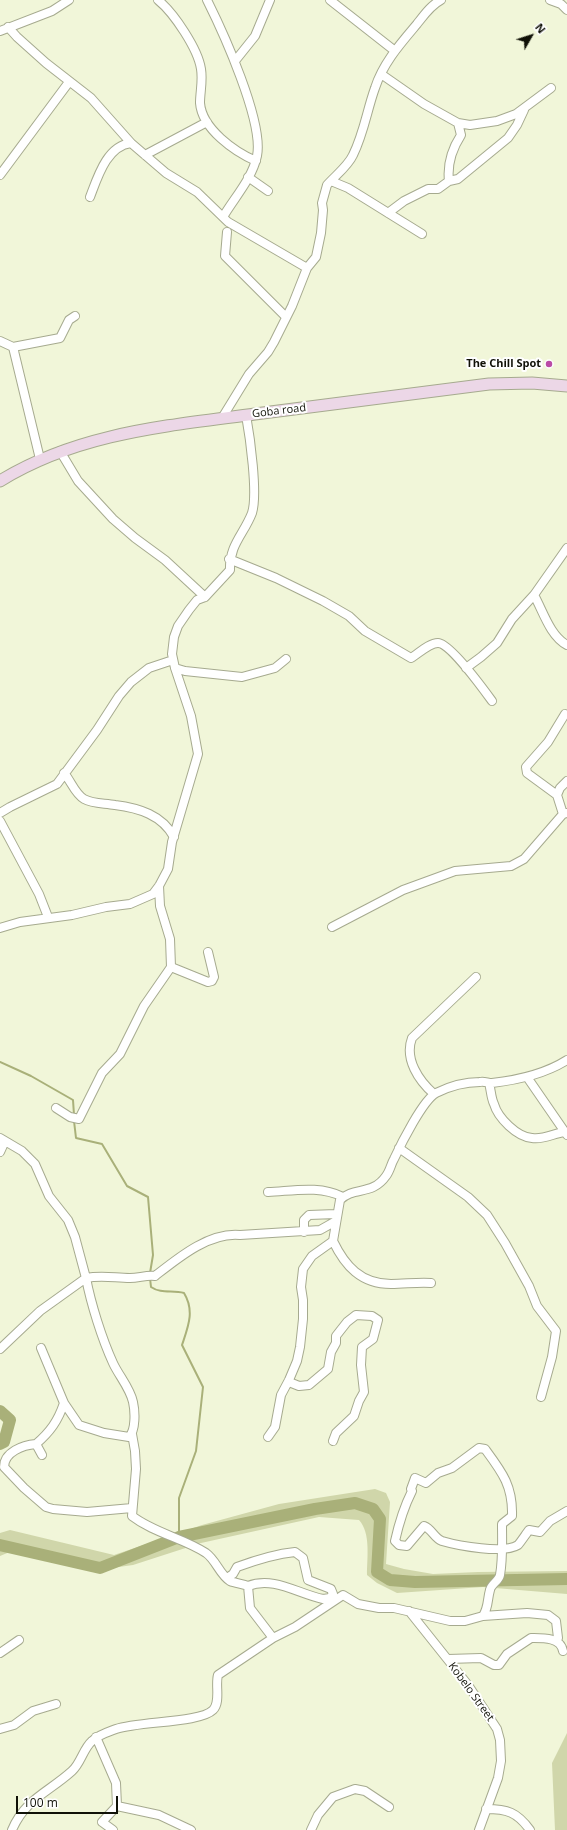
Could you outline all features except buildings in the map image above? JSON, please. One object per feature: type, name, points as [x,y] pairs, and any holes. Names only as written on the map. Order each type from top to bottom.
[{"type":"main road","name":"Goba road","points":[[0,481],[40,459],[87,441],[112,436],[222,418],[489,384],[532,383],[567,386]]},
{"type":"street","points":[[0,31],[52,11],[69,0]]},
{"type":"street","points":[[159,0],[170,12],[199,60],[202,76],[200,103],[207,122],[228,145],[244,156],[256,161]]},
{"type":"street","points":[[207,0],[235,61],[253,120],[258,153],[256,161],[248,177],[223,218]]},
{"type":"street","points":[[235,61],[256,36],[270,0]]},
{"type":"street","points":[[330,0],[395,51]]},
{"type":"street","points":[[222,418],[249,374],[268,352],[286,317],[307,268],[316,257],[319,249],[323,210],[322,203],[327,185],[353,156],[363,132],[375,86],[381,74],[395,51],[431,7],[441,0]]},
{"type":"street","points":[[550,0],[561,4],[567,10]]},
{"type":"street","points":[[8,27],[17,38],[69,82],[91,98],[131,143],[166,173],[198,192],[223,218],[307,268]]},
{"type":"street","points":[[381,74],[424,104],[458,123],[477,125],[511,116],[524,109],[551,88]]},
{"type":"street","points":[[0,175],[69,82]]},
{"type":"street","points":[[388,213],[404,201],[428,189],[438,189],[449,181],[458,179],[501,145],[513,132],[524,109]]},
{"type":"street","points":[[145,155],[207,122]]},
{"type":"street","points":[[449,181],[448,169],[450,161],[454,148],[461,135],[458,123]]},
{"type":"street","points":[[90,197],[98,176],[112,151],[120,145],[131,143]]},
{"type":"street","points":[[248,177],[268,191]]},
{"type":"street","points":[[331,181],[348,188],[422,234]]},
{"type":"street","points":[[227,232],[225,256],[286,317]]},
{"type":"street","points":[[0,341],[13,347],[59,338],[69,320],[75,316]]},
{"type":"street","points":[[13,347],[40,459]]},
{"type":"street","points":[[0,928],[20,922],[48,917],[72,915],[106,907],[130,904],[153,894],[168,869],[174,837],[183,811],[183,802],[198,754],[191,716],[174,664],[172,654],[174,637],[178,626],[197,600],[205,597],[230,570],[230,559],[237,540],[252,512],[254,502],[251,452],[246,415]]},
{"type":"street","points":[[60,451],[78,481],[113,519],[135,538],[165,560],[205,597]]},
{"type":"street","points":[[466,668],[497,643],[519,611],[534,595],[567,548]]},
{"type":"street","points":[[230,559],[276,578],[323,601],[349,616],[365,631],[411,658],[430,645],[441,643],[450,649],[482,686],[492,701]]},
{"type":"street","points":[[534,595],[551,628],[561,642],[567,645]]},
{"type":"street","points":[[0,813],[10,806],[57,784],[97,730],[119,696],[131,682],[149,668],[174,664],[185,671],[242,677],[275,668],[286,660]]},
{"type":"street","points":[[332,927],[403,890],[455,871],[511,866],[524,860],[565,813],[557,795],[527,773],[526,767],[548,742],[565,714]]},
{"type":"street","points":[[64,773],[73,788],[84,799],[140,810],[159,818],[170,829],[174,837]]},
{"type":"street","points":[[557,795],[560,788],[567,780]]},
{"type":"street","points":[[0,822],[39,894],[48,917]]},
{"type":"street","points":[[56,1108],[79,1119],[102,1073],[120,1054],[144,1006],[171,967],[170,939],[160,906],[159,886]]},
{"type":"street","points":[[171,967],[208,982],[212,981],[214,977],[208,952]]},
{"type":"street","points":[[434,1094],[427,1088],[416,1073],[411,1059],[410,1044],[412,1038],[476,977]]},
{"type":"street","points":[[431,1283],[389,1284],[366,1278],[351,1269],[341,1258],[333,1241],[338,1205],[343,1198],[355,1192],[366,1191],[376,1186],[389,1172],[400,1148],[425,1103],[434,1094],[463,1083],[482,1081],[489,1083],[516,1080],[549,1070],[567,1060]]},
{"type":"street","points":[[489,1083],[494,1105],[503,1119],[516,1132],[532,1138],[566,1134],[527,1076]]},
{"type":"street","points":[[0,1152],[3,1140],[22,1151],[35,1164],[48,1196],[68,1220],[75,1237],[94,1307],[110,1356],[130,1393],[133,1402],[134,1422],[132,1434],[136,1462],[132,1516],[141,1523],[206,1553],[213,1559],[227,1578],[229,1580],[248,1586],[258,1582],[270,1583],[324,1599],[330,1598],[333,1594],[331,1589],[308,1580],[303,1558],[295,1552],[277,1554],[237,1567],[233,1574],[227,1578]]},
{"type":"street","points":[[400,1148],[468,1197],[487,1216],[505,1243],[529,1286],[537,1306],[556,1331],[552,1357],[541,1397]]},
{"type":"street","points":[[268,1192],[304,1189],[337,1195],[343,1198]]},
{"type":"street","points":[[304,1232],[304,1220],[309,1215],[336,1217]]},
{"type":"street","points":[[0,1349],[40,1311],[86,1278],[99,1276],[129,1278],[149,1275],[155,1276],[170,1262],[186,1252],[216,1238],[229,1234],[304,1232],[324,1229],[336,1217]]},
{"type":"street","points":[[268,1437],[275,1427],[280,1395],[289,1382],[297,1361],[300,1347],[303,1319],[301,1287],[303,1269],[312,1256],[333,1241]]},
{"type":"street","points":[[289,1382],[299,1386],[309,1385],[328,1369],[331,1352],[336,1343],[336,1336],[347,1322],[356,1315],[372,1316],[378,1320],[373,1338],[362,1347],[361,1365],[364,1392],[358,1401],[354,1416],[336,1433],[333,1441]]},
{"type":"street","points":[[40,1348],[64,1403],[79,1425],[122,1437],[128,1437],[132,1434]]},
{"type":"street","points":[[64,1403],[52,1430],[36,1444],[24,1446],[10,1454],[4,1462],[4,1467],[24,1488],[46,1507],[87,1512],[132,1508]]},
{"type":"street","points":[[36,1444],[42,1455]]},
{"type":"street","points":[[483,1616],[488,1608],[490,1587],[500,1577],[501,1549],[502,1524],[512,1516],[509,1485],[485,1449],[479,1448],[452,1468],[438,1473],[426,1483],[415,1478],[408,1505],[399,1520],[395,1541],[399,1545],[407,1546],[424,1526],[430,1528],[434,1536],[442,1541],[501,1549],[518,1545],[529,1530],[540,1532],[550,1522],[567,1511]]},
{"type":"street","points":[[248,1586],[250,1608],[273,1638]]},
{"type":"street","points":[[12,1830],[22,1810],[73,1770],[86,1748],[96,1737],[117,1728],[184,1718],[192,1719],[204,1716],[214,1710],[217,1703],[216,1680],[218,1674],[273,1638],[295,1627],[334,1600],[344,1595],[358,1604],[409,1611],[450,1621],[465,1621],[483,1616],[522,1613],[548,1615],[556,1621],[558,1638],[556,1640]]},
{"type":"street","name":"Kobelo Street","points":[[409,1611],[448,1659],[487,1712],[499,1735],[501,1761],[479,1830]]},
{"type":"street","points":[[448,1659],[481,1658],[494,1665],[499,1664],[503,1658],[528,1638],[556,1640],[562,1646],[563,1651]]},
{"type":"street","points":[[0,1653],[19,1640]]},
{"type":"street","points":[[0,1729],[14,1724],[33,1711],[56,1704]]},
{"type":"street","points":[[96,1737],[116,1783],[117,1806],[102,1822],[113,1830]]},
{"type":"street","points":[[311,1830],[318,1815],[333,1797],[355,1789],[365,1790],[389,1807]]},
{"type":"street","points":[[117,1806],[159,1815],[191,1830]]},
{"type":"street","points":[[486,1809],[508,1810],[516,1815],[530,1830]]},
{"type":"green space","points":[[375,1489],[386,1493],[390,1502],[386,1564],[433,1574],[567,1571],[567,1594],[483,1587],[397,1593],[377,1583],[367,1575],[367,1539],[363,1525],[359,1520],[319,1517],[201,1543],[133,1565],[90,1571],[12,1551],[0,1556],[0,1533],[10,1530],[114,1555],[202,1525],[279,1504]]},
{"type":"green space","points":[[567,1733],[567,1830],[555,1830],[552,1763]]},
{"type":"waterway","points":[[0,1062],[31,1076],[73,1100],[74,1115]]},
{"type":"waterway","points":[[74,1121],[76,1138],[102,1144],[127,1186],[148,1197],[153,1255],[150,1273]]},
{"type":"waterway","points":[[150,1278],[151,1287],[155,1289],[184,1293],[190,1313],[182,1345],[203,1387],[196,1451],[179,1498],[179,1537]]},
{"type":"waterway","points":[[0,1411],[10,1420],[4,1442],[0,1444]]},
{"type":"waterway","points":[[0,1545],[100,1568],[179,1537],[315,1509],[355,1503],[373,1509],[380,1519],[377,1572],[390,1580],[415,1582],[567,1579]]},
{"type":"place","name":"The Chill Spot","points":[[549,364]]}]
